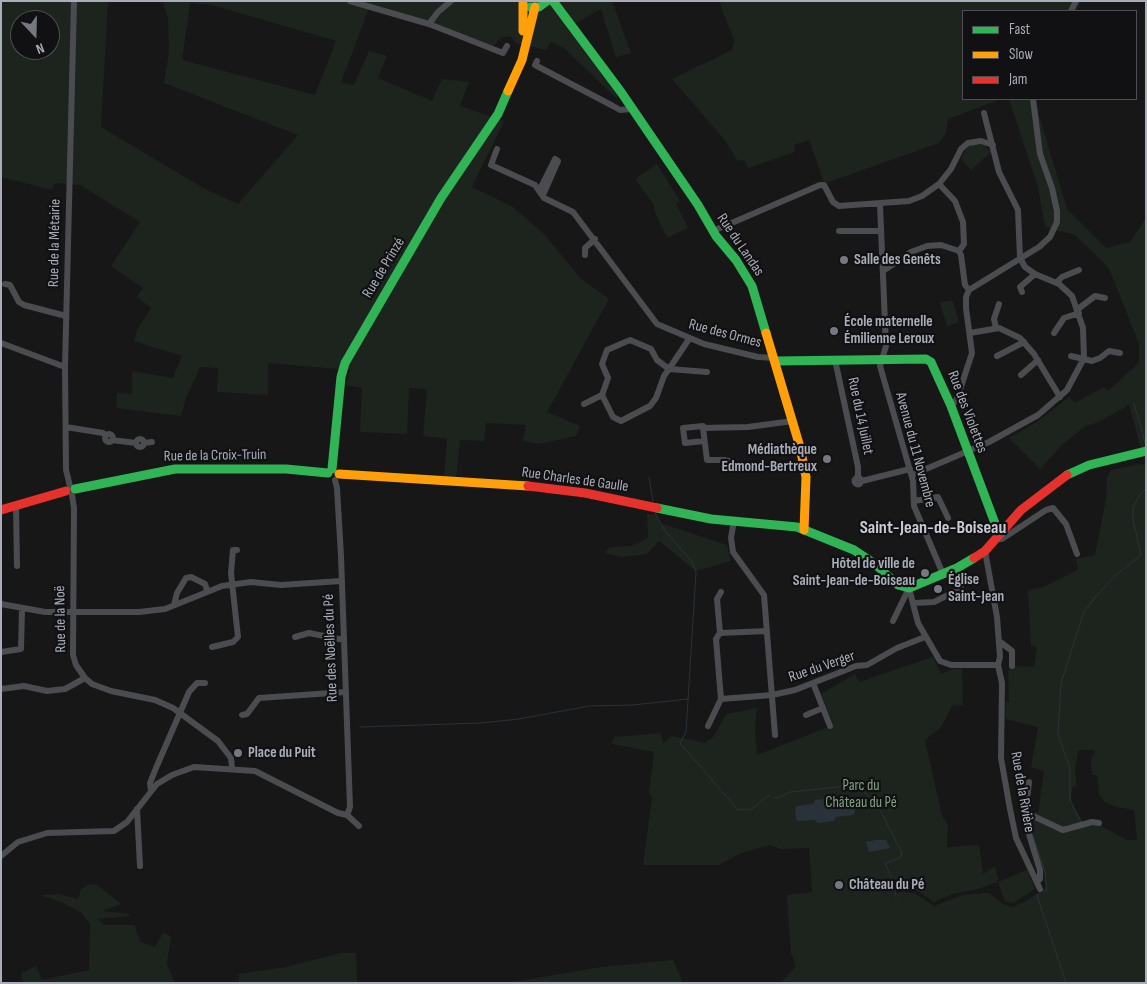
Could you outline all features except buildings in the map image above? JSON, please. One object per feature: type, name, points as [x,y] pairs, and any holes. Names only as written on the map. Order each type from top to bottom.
[{"type":"street","name":"Rue de la Métairie","points":[[71,490],[66,470],[65,367],[74,1]]},
{"type":"street","points":[[350,1],[428,24],[503,53],[507,46]]},
{"type":"street","points":[[428,24],[451,1]]},
{"type":"street","name":"Rue du Landas","points":[[553,1],[561,15],[621,92],[680,177],[713,231],[736,260],[752,286],[793,421],[806,477],[804,530]]},
{"type":"street","name":"Rue du Landas","points":[[522,2],[541,5],[561,15]]},
{"type":"street","name":"Rue de Prinzé","points":[[505,98],[521,42],[524,23],[522,2]]},
{"type":"street","name":"Rue de Prinzé","points":[[334,474],[340,384],[345,363],[441,198],[490,127],[522,60],[541,5]]},
{"type":"street","points":[[537,61],[535,65],[612,106],[620,110],[631,109]]},
{"type":"street","points":[[950,403],[961,389],[972,353],[966,308],[966,297],[969,290],[1045,242],[1057,222],[1052,188],[1040,154],[1033,100]]},
{"type":"street","points":[[911,472],[968,452],[986,440],[1038,415],[1060,398],[1074,381],[1084,358],[1085,342],[1079,311],[1072,296],[1057,282],[1035,274],[1025,266],[1020,258],[1018,210],[999,172],[984,113]]},
{"type":"street","points":[[713,231],[824,185],[833,202],[839,206],[880,205],[909,201],[939,184],[951,169],[965,145],[976,140],[993,145]]},
{"type":"street","name":"Rue des Ormes","points":[[497,149],[491,165],[535,185],[544,198],[574,212],[657,324],[689,340],[740,354],[775,359]]},
{"type":"street","points":[[939,184],[954,201],[962,216],[964,238],[959,251],[964,281],[969,290]]},
{"type":"street","points":[[880,205],[886,346],[881,359]]},
{"type":"street","points":[[839,231],[880,231]]},
{"type":"street","points":[[585,255],[585,248],[595,239]]},
{"type":"street","points":[[883,271],[911,252],[926,246],[940,245],[959,251]]},
{"type":"street","points":[[1057,282],[1079,270]]},
{"type":"street","points":[[1022,292],[1020,287],[1035,274]]},
{"type":"street","points":[[5,284],[10,285],[19,302],[24,305],[66,316]]},
{"type":"street","points":[[1054,333],[1064,318],[1079,311],[1094,296],[1105,298]]},
{"type":"street","points":[[996,328],[994,318],[999,304]]},
{"type":"street","points":[[970,333],[996,328],[1013,334],[1024,342],[1038,360],[1060,398]]},
{"type":"street","points":[[584,404],[602,395],[608,378],[602,364],[608,350],[630,340],[652,348],[657,360],[669,369],[707,372]]},
{"type":"street","points":[[602,395],[613,418],[621,421],[650,406],[669,369],[689,340]]},
{"type":"street","points":[[997,356],[1024,342]]},
{"type":"street","points":[[1,343],[65,367]]},
{"type":"street","points":[[1071,356],[1096,360],[1112,350],[1120,353]]},
{"type":"street","name":"Rue des Violettes","points":[[775,359],[926,359],[931,362],[950,403],[997,537]]},
{"type":"street","name":"Avenue du 11 Novembre","points":[[881,359],[886,389],[911,472],[914,502],[943,574]]},
{"type":"street","name":"Rue du 14 Juillet","points":[[835,360],[860,480],[911,472]]},
{"type":"street","points":[[1020,375],[1038,360]]},
{"type":"street","points":[[704,441],[685,444],[683,428],[748,426],[793,421]]},
{"type":"street","points":[[66,427],[103,433],[106,436],[110,435],[112,440],[136,443],[140,439],[144,443],[152,442]]},
{"type":"street","points":[[703,428],[707,460],[733,462]]},
{"type":"street","points":[[893,621],[909,588],[956,568],[985,551],[1021,510],[1068,474],[1089,466],[1146,451]]},
{"type":"street","name":"Rue de la Croix-Truin","points":[[1,510],[71,490],[145,473],[175,469],[286,469],[334,474]]},
{"type":"street","name":"Rue Charles de Gaulle","points":[[334,474],[483,485],[506,484],[584,493],[706,518],[804,530],[854,550],[875,564],[891,579],[909,588]]},
{"type":"street","name":"Rue des Noëlles du Pé","points":[[334,474],[338,498],[346,692],[350,807],[347,815]]},
{"type":"street","name":"Rue de la Noë","points":[[71,490],[74,508],[73,655],[84,678]]},
{"type":"street","points":[[914,502],[938,497],[948,518]]},
{"type":"street","points":[[16,505],[16,566]]},
{"type":"street","points":[[997,537],[1002,539],[1046,510],[1053,508],[1066,524],[1077,554]]},
{"type":"street","points":[[734,520],[731,538],[733,552],[764,595],[775,735]]},
{"type":"street","points":[[212,647],[233,642],[238,637],[232,584],[233,550],[237,550]]},
{"type":"street","name":"Rue de la Rivière","points":[[985,551],[997,617],[1000,657],[998,665],[1002,683],[1001,758],[1016,838],[1040,890]]},
{"type":"street","points":[[914,603],[934,602],[960,589],[962,580],[956,568]]},
{"type":"street","points":[[174,605],[177,593],[186,578],[191,577],[205,584],[207,590]]},
{"type":"street","points":[[1,604],[45,612],[139,612],[174,605],[207,590],[232,584],[341,581]]},
{"type":"street","points":[[909,588],[914,603],[915,615],[925,637],[936,656],[944,664],[998,665]]},
{"type":"street","points":[[708,726],[721,699],[716,639],[720,633],[717,599],[721,592]]},
{"type":"street","points":[[1,652],[21,649],[22,609]]},
{"type":"street","points":[[720,633],[767,631]]},
{"type":"street","points":[[296,637],[309,633],[344,640]]},
{"type":"street","name":"Rue du Verger","points":[[721,699],[772,695],[795,690],[856,666],[867,665],[897,648],[925,637]]},
{"type":"street","points":[[998,641],[1012,651],[1012,666]]},
{"type":"street","points":[[1,689],[24,686],[47,691],[66,689],[84,678],[111,691],[155,700],[179,712],[218,741],[231,758],[232,768]]},
{"type":"street","points":[[151,790],[150,783],[189,692],[198,683],[205,683]]},
{"type":"street","points":[[813,683],[830,726]]},
{"type":"street","points":[[242,715],[247,714],[259,698],[346,692]]},
{"type":"street","points":[[806,715],[823,708]]},
{"type":"street","points":[[1,856],[18,842],[47,832],[114,831],[127,822],[151,790],[172,775],[200,766],[255,771],[342,815],[347,815],[359,826]]},
{"type":"street","points":[[1029,782],[1026,808],[1030,817],[1027,827],[1041,874],[1037,882]]},
{"type":"street","points":[[137,809],[140,866]]},
{"type":"street","points":[[1030,817],[1063,830],[1092,822],[1099,823]]},
{"type":"green space","points":[[1,1],[108,1],[101,127],[205,189],[238,204],[298,135],[164,83],[169,52],[168,19],[163,1],[358,1],[366,3],[368,1],[612,1],[631,53],[616,57],[601,9],[574,24],[570,19],[565,25],[620,95],[616,98],[564,48],[551,42],[546,50],[516,43],[510,36],[500,38],[493,47],[370,5],[341,83],[354,85],[369,51],[387,56],[378,78],[432,101],[442,79],[469,82],[460,106],[504,121],[472,187],[513,207],[544,234],[580,278],[609,299],[547,412],[580,426],[576,436],[539,444],[523,441],[526,425],[486,423],[484,441],[460,440],[456,479],[444,478],[447,439],[423,436],[427,389],[409,388],[407,434],[360,432],[362,388],[346,385],[350,370],[268,363],[268,395],[217,392],[218,368],[200,367],[186,398],[181,416],[116,408],[117,393],[132,394],[132,371],[173,378],[182,356],[134,341],[138,328],[151,308],[137,297],[143,288],[111,266],[140,222],[80,185],[55,183],[52,190],[1,177]],"holes":[[[190,3],[212,5],[336,41],[315,95],[182,60]]]},
{"type":"green space","points":[[719,1],[1081,1],[1077,10],[962,10],[962,100],[998,100],[948,119],[946,133],[939,143],[826,183],[823,180],[809,140],[794,145],[795,152],[748,168],[744,160],[738,161],[724,139],[672,79],[732,50],[734,40]]},
{"type":"green space","points":[[1009,100],[1036,100],[1067,209],[1106,248],[1130,242],[1146,218],[1146,452],[1141,449],[1129,405],[1101,421],[1084,427],[1064,443],[1040,469],[1009,438],[1037,422],[1069,397],[1075,403],[1104,387],[1108,391],[1139,363],[1139,344],[1109,268],[1075,235],[1045,227],[1038,187]]},
{"type":"green space","points":[[973,144],[984,145],[991,152],[971,170],[961,159],[966,149]]},
{"type":"green space","points":[[657,164],[680,201],[676,203],[688,228],[667,238],[654,210],[654,205],[635,179]]},
{"type":"green space","points":[[950,300],[953,302],[959,322],[947,326],[940,303]]},
{"type":"green space","name":"Parc du Château du Pé","points":[[1140,464],[1146,465],[1146,983],[781,983],[796,966],[791,953],[787,895],[812,892],[809,848],[781,849],[769,845],[739,854],[719,865],[643,865],[652,797],[649,793],[654,752],[612,744],[614,737],[661,733],[663,743],[672,736],[705,743],[714,736],[726,714],[757,708],[755,730],[757,755],[833,725],[821,694],[855,674],[859,682],[933,657],[941,674],[953,669],[962,669],[963,705],[952,706],[942,726],[925,740],[942,816],[948,824],[947,847],[979,845],[983,874],[995,866],[998,879],[997,882],[978,889],[952,894],[934,902],[915,889],[899,889],[896,885],[892,888],[897,893],[904,891],[916,894],[934,906],[963,895],[989,893],[1003,904],[1012,907],[1026,901],[1045,888],[1044,872],[1029,826],[1035,812],[1038,813],[1044,771],[1031,767],[1038,727],[1005,719],[1006,702],[1009,702],[1008,671],[1014,666],[1034,667],[1037,647],[1031,646],[1028,590],[1043,587],[1078,569],[1076,559],[1095,555],[1106,499],[1107,478],[1111,470]],"holes":[[[1078,750],[1095,750],[1091,760],[1092,775],[1097,775],[1099,795],[1105,802],[1116,807],[1134,810],[1137,840],[1127,840],[1099,825],[1086,826],[1071,803],[1072,787],[1077,786],[1075,769]]]},
{"type":"green space","points":[[647,514],[657,515],[660,523],[727,545],[731,561],[696,571],[659,541],[647,554],[622,557],[604,553],[610,547],[632,546],[648,538]]},
{"type":"green space","points":[[1027,870],[1035,889],[1013,903],[1005,902],[998,882]]},
{"type":"green space","points":[[90,884],[97,885],[121,904],[102,911],[129,914],[130,916],[98,919],[104,925],[135,925],[140,942],[155,947],[163,933],[171,936],[167,964],[175,983],[23,983],[21,973],[36,966],[42,980],[89,970],[90,924],[82,913],[61,902],[40,895],[59,894],[78,899],[81,889]]},
{"type":"green space","points":[[341,953],[356,953],[357,983],[239,983],[239,974],[286,967]]},
{"type":"green space","points":[[673,960],[683,983],[508,983],[601,967]]},
{"type":"shaded area","points":[[831,798],[835,802],[851,800],[855,812],[853,815],[836,817],[834,821],[818,823],[815,820],[799,821],[796,819],[795,809],[797,806],[813,804],[815,800]]},
{"type":"shaded area","points":[[886,840],[890,848],[869,852],[866,842]]},
{"type":"waterway","points":[[1134,403],[1146,446]]},
{"type":"waterway","points":[[649,477],[653,501]]},
{"type":"waterway","points":[[1081,822],[1070,800],[1070,768],[1058,735],[1061,683],[1084,612],[1117,574],[1141,555],[1133,520],[1133,508],[1140,494],[1146,489]]},
{"type":"waterway","points":[[655,513],[665,531],[692,562],[696,572],[686,732],[680,743],[738,810],[752,809],[767,796],[770,796]]},
{"type":"waterway","points":[[360,727],[481,723],[519,719],[589,706],[633,705],[688,699]]},
{"type":"waterway","points":[[774,797],[777,798],[790,792],[857,785],[877,804],[902,853],[900,858],[885,863],[893,882],[896,897]]},
{"type":"waterway","points":[[1032,833],[1045,872],[1047,891],[1044,892]]},
{"type":"waterway","points":[[1039,894],[1037,896],[1066,983]]},
{"type":"traffic: fast","points":[[530,7],[539,7],[547,1]]},
{"type":"traffic: fast","points":[[553,1],[621,92],[698,205],[716,236],[736,260],[752,286],[766,333]]},
{"type":"traffic: fast","points":[[332,469],[341,377],[345,363],[441,198],[498,114],[508,91]]},
{"type":"traffic: fast","points":[[776,361],[926,359],[931,362],[951,406],[999,534]]},
{"type":"traffic: fast","points":[[1067,475],[1089,465],[1146,451]]},
{"type":"traffic: fast","points":[[75,489],[175,469],[286,469],[328,473]]},
{"type":"traffic: fast","points":[[657,508],[711,519],[797,527],[854,550],[875,564],[898,585],[909,588],[957,568],[974,558]]},
{"type":"traffic: slow","points":[[523,3],[523,31]]},
{"type":"traffic: slow","points":[[508,91],[522,60],[535,7]]},
{"type":"traffic: slow","points":[[766,333],[800,447],[806,477],[804,530]]},
{"type":"traffic: slow","points":[[339,474],[528,486]]},
{"type":"traffic: jam","points":[[974,558],[985,551],[1021,510],[1067,475]]},
{"type":"traffic: jam","points":[[528,486],[585,493],[657,508]]},
{"type":"traffic: jam","points":[[1,510],[66,491]]},
{"type":"place","name":"Salle des Genêts","points":[[844,260]]},
{"type":"place","name":"École maternelle Émilienne Leroux","points":[[834,331]]},
{"type":"place","name":"Médiathèque Edmond-Bertreux","points":[[827,459]]},
{"type":"place","name":"Hôtel de ville de Saint-Jean-de-Boiseau","points":[[925,573]]},
{"type":"place","name":"Église Saint-Jean","points":[[938,589]]},
{"type":"place","name":"Place du Puit","points":[[238,753]]},
{"type":"place","name":"Château du Pé","points":[[839,885]]},
{"type":"district","name":"Saint-Jean-de-Boiseau","points":[[933,528]]}]
